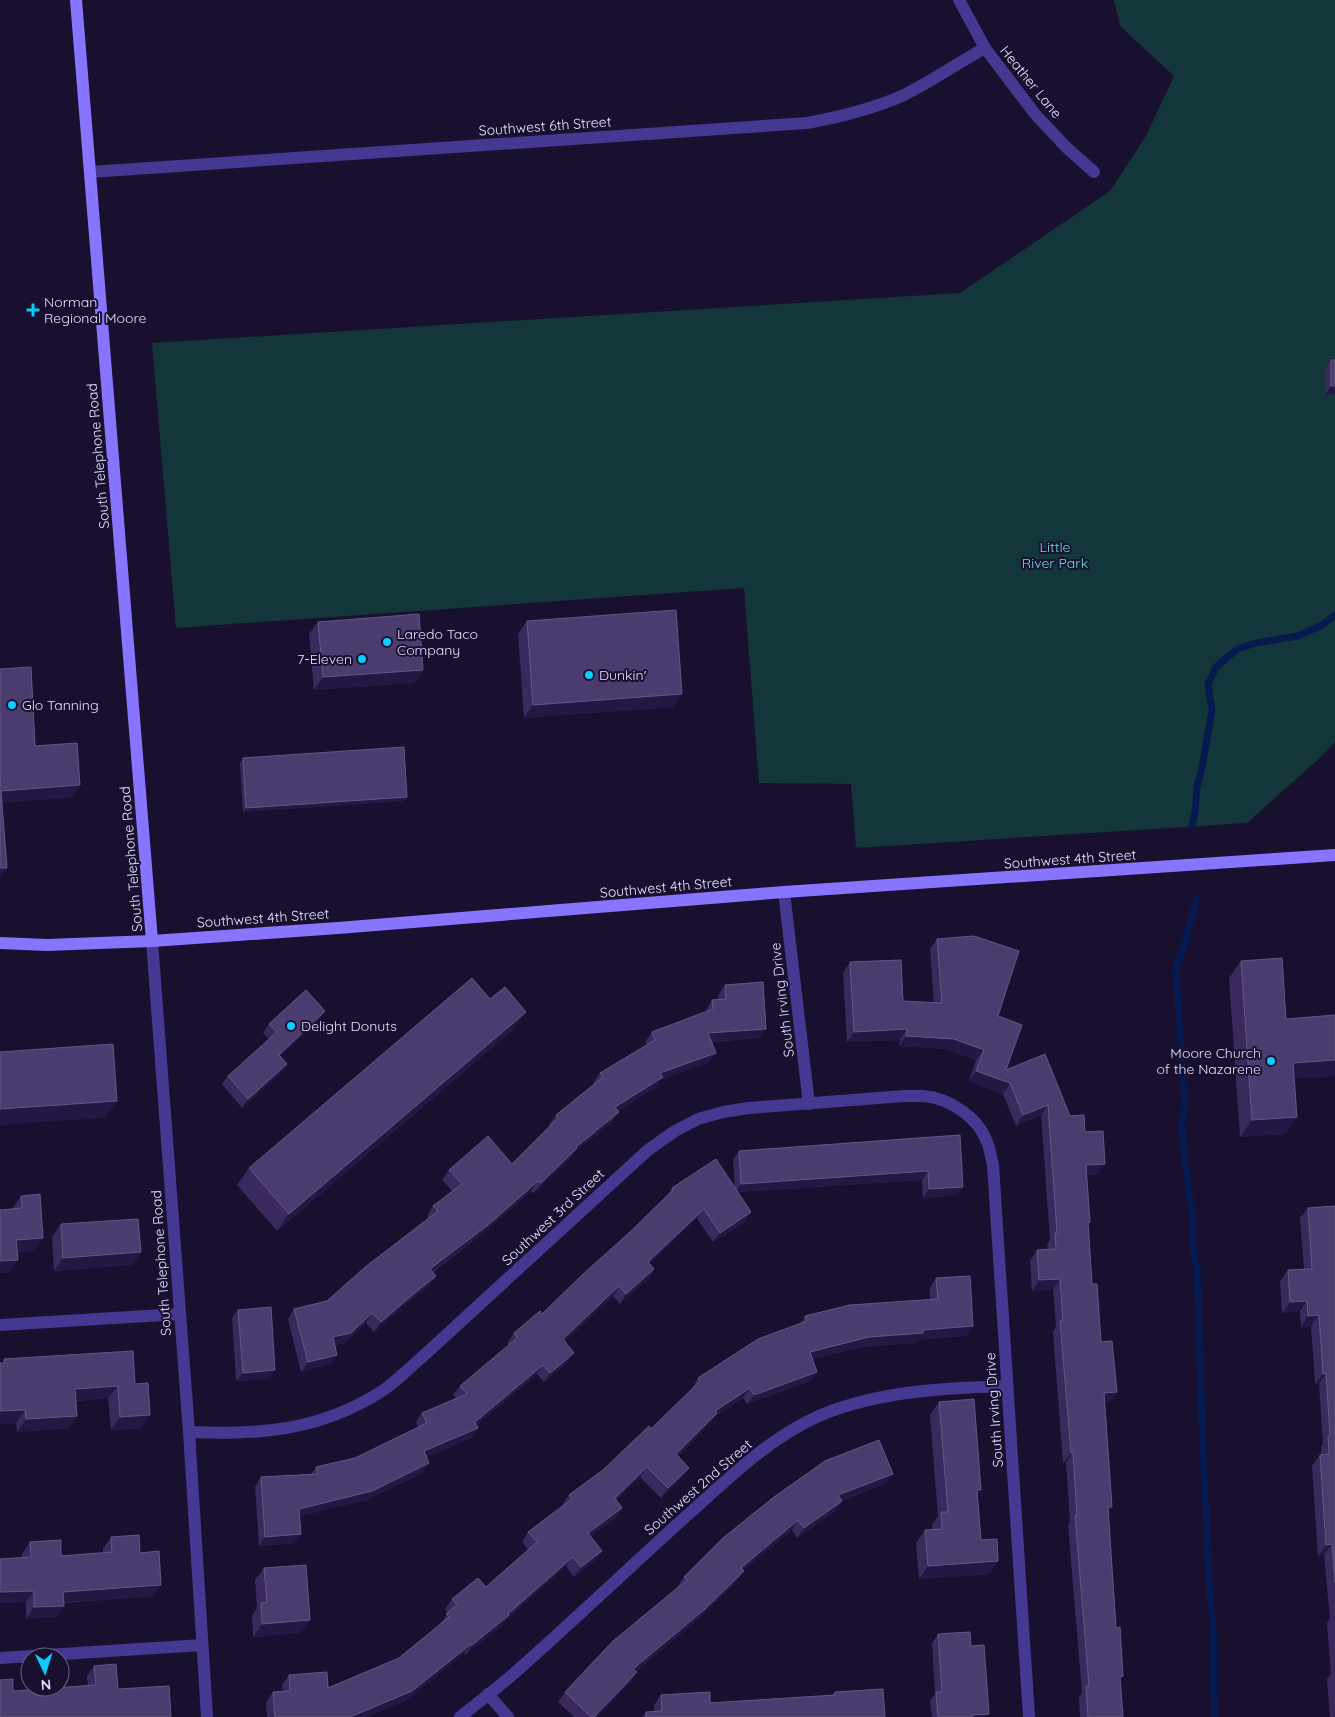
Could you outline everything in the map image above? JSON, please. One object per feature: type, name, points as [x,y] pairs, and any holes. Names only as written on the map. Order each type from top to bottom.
[{"type":"main road","name":"South Telephone Road","points":[[76,0],[152,941]]},
{"type":"main road","name":"Southwest 4th Street","points":[[0,943],[47,945],[152,941],[784,892],[1335,855]]},
{"type":"street","name":"Heather Lane","points":[[959,0],[985,48],[1035,114],[1066,147],[1094,172]]},
{"type":"street","name":"Southwest 6th Street","points":[[90,172],[807,123],[838,117],[904,95],[985,48]]},
{"type":"street","name":"South Irving Drive","points":[[784,892],[809,1104]]},
{"type":"street","name":"South Telephone Road","points":[[152,941],[207,1717]]},
{"type":"street","name":"Southwest 3rd Street","points":[[188,1432],[265,1432],[286,1429],[354,1407],[381,1392],[420,1359],[648,1150],[675,1130],[698,1119],[723,1112],[749,1108],[924,1096],[937,1098],[963,1111]]},
{"type":"street","name":"South Irving Drive","points":[[963,1111],[980,1128],[988,1142],[993,1165],[1029,1717]]},
{"type":"street","points":[[0,1325],[179,1314]]},
{"type":"street","name":"Southwest 2nd Street","points":[[460,1717],[518,1671],[640,1558],[761,1451],[796,1428],[841,1408],[888,1395],[965,1387],[1007,1386]]},
{"type":"street","points":[[0,1658],[202,1645]]},
{"type":"street","points":[[488,1694],[508,1717]]},
{"type":"green space","name":"Little River Park","points":[[1114,0],[1335,0],[1335,742],[1247,823],[856,848],[851,784],[759,783],[744,588],[176,628],[152,343],[960,293],[1110,191],[1146,136],[1174,76],[1120,26]]},
{"type":"building","points":[[1331,360],[1335,360],[1335,386],[1331,386]]},
{"type":"building","points":[[676,610],[682,694],[533,705],[527,621]]},
{"type":"building","name":"7-Eleven","points":[[419,614],[423,670],[323,677],[318,622]]},
{"type":"building","points":[[31,667],[35,746],[77,743],[80,785],[1,791],[0,669]]},
{"type":"building","points":[[404,747],[407,797],[246,808],[243,758]]},
{"type":"building","points":[[1,791],[7,868],[0,868]]},
{"type":"building","points":[[974,936],[1019,951],[998,1016],[1022,1025],[1006,1070],[1045,1054],[1070,1116],[1084,1115],[1085,1132],[1103,1131],[1105,1164],[1086,1165],[1092,1284],[1097,1284],[1101,1342],[1112,1341],[1117,1392],[1104,1393],[1112,1507],[1108,1507],[1116,1628],[1120,1627],[1123,1676],[1120,1677],[1123,1717],[1088,1717],[1086,1686],[1089,1686],[1075,1515],[1077,1515],[1073,1452],[1071,1453],[1060,1321],[1063,1321],[1060,1279],[1039,1280],[1037,1250],[1056,1249],[1055,1233],[1057,1233],[1048,1105],[1023,1115],[1010,1083],[976,1071],[984,1050],[954,1039],[906,1036],[907,1029],[854,1032],[850,962],[901,960],[903,1001],[942,1003],[937,939]]},
{"type":"building","points":[[1282,958],[1286,1019],[1335,1015],[1335,1060],[1293,1063],[1297,1117],[1252,1120],[1241,961]]},
{"type":"building","points":[[472,978],[490,999],[505,987],[526,1012],[289,1214],[249,1168]]},
{"type":"building","points":[[763,982],[766,1029],[708,1033],[716,1053],[660,1073],[663,1077],[615,1107],[619,1112],[576,1147],[541,1183],[538,1181],[488,1225],[430,1269],[436,1276],[381,1322],[372,1313],[351,1333],[333,1337],[337,1355],[308,1362],[294,1309],[327,1301],[364,1268],[438,1211],[433,1206],[462,1184],[449,1170],[488,1136],[512,1164],[558,1118],[556,1115],[603,1077],[600,1073],[655,1040],[652,1032],[713,1009],[712,1000],[726,999],[725,985]]},
{"type":"building","points":[[306,990],[325,1011],[279,1055],[287,1064],[248,1099],[228,1076],[277,1032],[269,1024]]},
{"type":"building","points":[[113,1044],[117,1101],[0,1109],[0,1052]]},
{"type":"building","points":[[960,1135],[963,1187],[929,1189],[928,1171],[741,1184],[739,1151]]},
{"type":"building","points":[[716,1159],[751,1212],[720,1233],[704,1209],[648,1262],[654,1269],[626,1294],[619,1286],[563,1339],[574,1353],[550,1373],[543,1365],[475,1422],[478,1428],[424,1451],[429,1463],[372,1491],[299,1509],[301,1534],[265,1537],[261,1477],[318,1474],[316,1467],[355,1458],[427,1423],[422,1413],[467,1394],[460,1386],[517,1338],[514,1333],[540,1311],[542,1314],[630,1232],[673,1190],[672,1188]]},
{"type":"building","points":[[40,1194],[43,1238],[16,1240],[18,1260],[0,1261],[0,1210],[22,1208],[21,1196]]},
{"type":"building","points":[[1335,1206],[1335,1583],[1332,1544],[1326,1545],[1320,1455],[1329,1454],[1328,1436],[1330,1436],[1326,1373],[1323,1374],[1319,1315],[1308,1316],[1307,1301],[1290,1302],[1288,1270],[1312,1269],[1308,1208]]},
{"type":"building","points":[[138,1219],[141,1252],[63,1258],[61,1224]]},
{"type":"building","points":[[970,1276],[973,1326],[923,1330],[923,1333],[869,1337],[810,1352],[817,1372],[754,1395],[750,1388],[715,1411],[717,1413],[676,1454],[689,1468],[668,1488],[647,1467],[615,1498],[622,1508],[588,1533],[602,1551],[581,1567],[573,1557],[509,1615],[412,1691],[350,1717],[275,1717],[273,1692],[290,1691],[289,1675],[327,1672],[328,1688],[399,1658],[449,1617],[446,1614],[457,1605],[452,1599],[478,1578],[486,1587],[537,1542],[528,1532],[572,1499],[569,1495],[603,1470],[649,1426],[651,1429],[700,1381],[698,1378],[758,1339],[807,1321],[805,1316],[850,1305],[938,1299],[936,1278]]},
{"type":"building","points":[[271,1307],[275,1370],[243,1373],[238,1310]]},
{"type":"building","points":[[133,1351],[135,1384],[148,1383],[150,1415],[120,1417],[118,1386],[75,1389],[77,1416],[26,1419],[25,1410],[0,1411],[0,1363],[5,1363],[4,1359]]},
{"type":"building","points":[[974,1399],[981,1490],[977,1490],[981,1540],[997,1539],[998,1561],[928,1566],[925,1530],[942,1529],[941,1512],[948,1512],[939,1402]]},
{"type":"building","points":[[879,1440],[893,1474],[838,1495],[842,1501],[804,1528],[798,1520],[741,1568],[744,1571],[705,1609],[633,1669],[637,1672],[594,1717],[591,1717],[565,1692],[613,1641],[687,1580],[684,1577],[723,1538],[774,1497],[825,1461]]},
{"type":"building","points":[[139,1535],[140,1553],[159,1551],[161,1585],[63,1592],[64,1606],[34,1607],[34,1591],[0,1592],[0,1559],[31,1557],[30,1542],[61,1540],[61,1556],[112,1552],[111,1537]]},
{"type":"building","points":[[306,1565],[310,1620],[262,1624],[261,1603],[267,1602],[264,1568]]},
{"type":"building","points":[[970,1632],[971,1646],[984,1645],[989,1714],[972,1715],[973,1717],[938,1717],[936,1692],[942,1692],[938,1634]]},
{"type":"building","points":[[116,1664],[118,1689],[169,1686],[171,1717],[0,1717],[0,1680],[13,1679],[13,1691],[20,1690],[20,1697],[70,1697],[70,1687],[96,1685],[94,1666]]},
{"type":"building","points":[[883,1689],[885,1717],[646,1717],[646,1712],[662,1711],[661,1695],[710,1692],[710,1703],[835,1695],[835,1692]]},
{"type":"waterway","points":[[1192,826],[1197,787],[1212,710],[1208,684],[1216,667],[1237,649],[1256,643],[1298,636],[1322,625],[1335,615]]},
{"type":"waterway","points":[[1197,899],[1176,970],[1185,1106],[1181,1122],[1189,1194],[1193,1212],[1193,1250],[1197,1268],[1203,1448],[1210,1598],[1213,1623],[1214,1717]]},
{"type":"place","name":"Norman Regional Moore","points":[[33,310]]},
{"type":"place","name":"Laredo Taco Company","points":[[387,642]]},
{"type":"place","name":"7-Eleven","points":[[362,659]]},
{"type":"place","name":"Dunkin'","points":[[589,675]]},
{"type":"place","name":"Glo Tanning","points":[[12,705]]},
{"type":"place","name":"Delight Donuts","points":[[291,1026]]},
{"type":"place","name":"Moore Church of the Nazarene","points":[[1271,1061]]}]
